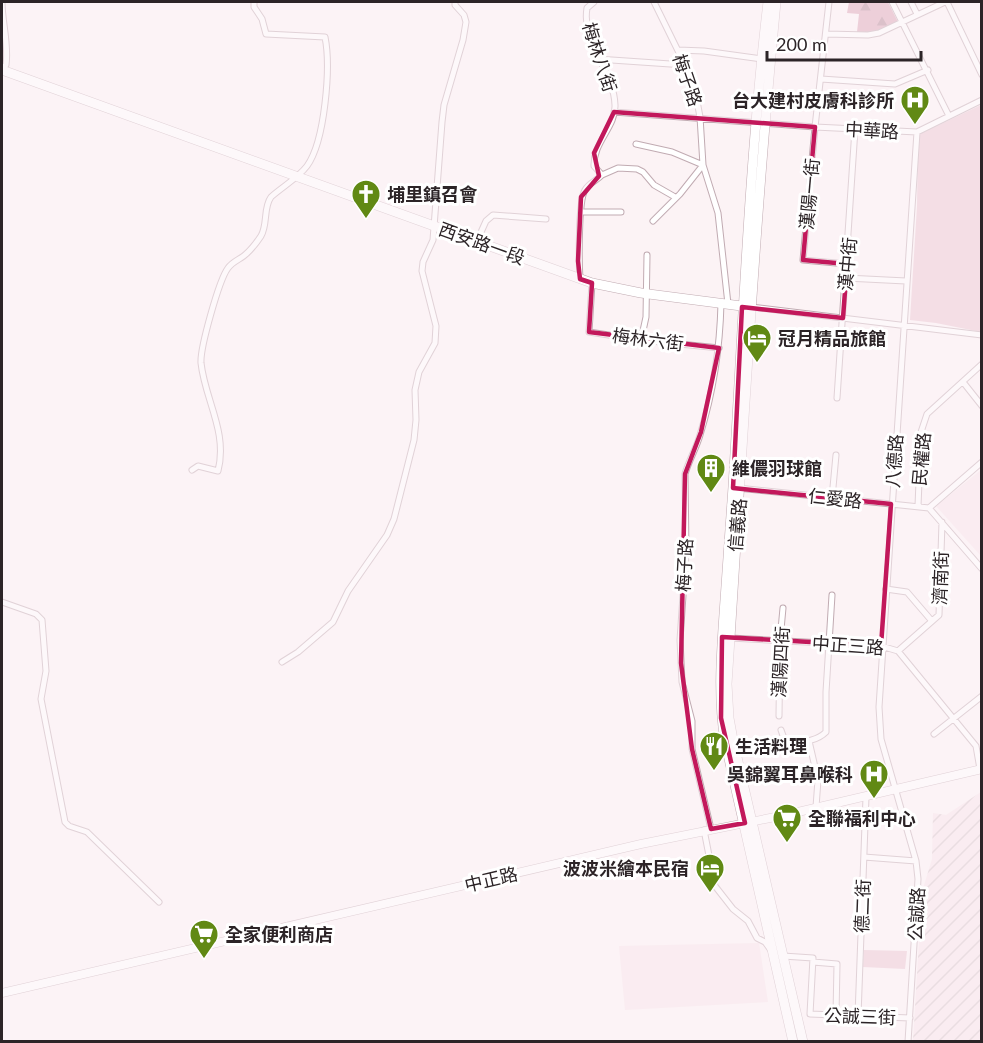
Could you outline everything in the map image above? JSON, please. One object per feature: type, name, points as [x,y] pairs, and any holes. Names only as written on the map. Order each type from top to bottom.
[{"type":"main road","name":"信義路","points":[[768,2],[762,59],[760,123],[726,638],[727,684],[729,718],[773,953],[802,1041]]},
{"type":"main road","name":"信義路","points":[[760,123],[776,2]]},
{"type":"main road","name":"西安路一段","points":[[2,69],[591,283],[647,294],[747,307]]},
{"type":"main road","name":"信義路","points":[[748,822],[783,956],[793,1041]]},
{"type":"street","points":[[2,2],[7,55],[6,64],[2,69]]},
{"type":"street","points":[[192,470],[198,466],[218,471],[221,460],[220,439],[203,372],[201,352],[220,286],[230,265],[246,254],[261,235],[265,225],[268,201],[307,166],[326,110],[325,37],[266,34],[254,2]]},
{"type":"street","points":[[282,662],[298,652],[333,622],[348,591],[387,535],[394,519],[414,440],[415,390],[419,372],[435,343],[435,314],[422,271],[423,262],[433,240],[439,144],[444,105],[464,40],[466,22],[455,2]]},
{"type":"street","name":"梅林八街","points":[[594,2],[587,8],[585,23],[597,59],[613,94],[614,112],[607,132],[594,153],[594,166],[602,175]]},
{"type":"street","name":"梅子路","points":[[654,2],[685,65],[697,101],[703,165],[718,213],[724,303],[719,348],[701,432],[685,474],[686,551],[680,640],[682,682],[692,721],[692,749],[715,886],[732,909],[748,921],[757,938],[765,942],[773,953]]},
{"type":"street","name":"漢陽一街","points":[[829,2],[803,261],[847,264]]},
{"type":"street","points":[[892,2],[949,116]]},
{"type":"street","points":[[911,2],[917,14]]},
{"type":"street","points":[[826,34],[879,33],[946,2],[981,75]]},
{"type":"street","points":[[678,50],[762,59]]},
{"type":"street","points":[[597,59],[685,65]]},
{"type":"street","points":[[821,80],[895,84],[927,70]]},
{"type":"street","name":"中華路","points":[[614,112],[916,132],[981,100]]},
{"type":"street","name":"漢中街","points":[[837,398],[855,129]]},
{"type":"street","name":"八德路","points":[[895,789],[881,739],[879,707],[881,646],[916,132]]},
{"type":"street","points":[[636,144],[672,152],[703,165],[653,221]]},
{"type":"street","points":[[580,279],[578,261],[581,197],[584,191],[602,175],[618,168],[637,169],[643,172],[654,185],[675,197]]},
{"type":"street","points":[[582,212],[621,212]]},
{"type":"street","points":[[477,241],[486,221],[493,215],[546,219]]},
{"type":"street","points":[[642,340],[646,317],[647,255]]},
{"type":"street","points":[[846,278],[906,281]]},
{"type":"street","name":"梅林六街","points":[[591,283],[590,332],[719,348]]},
{"type":"street","name":"西安路一段","points":[[747,307],[981,335]]},
{"type":"street","name":"民權路","points":[[918,506],[921,432],[927,414],[981,364]]},
{"type":"street","points":[[963,382],[981,406]]},
{"type":"street","points":[[832,498],[836,455]]},
{"type":"street","points":[[981,462],[929,508],[981,568]]},
{"type":"street","name":"仁愛路","points":[[737,488],[929,508]]},
{"type":"street","name":"濟南街","points":[[898,651],[939,615],[942,522]]},
{"type":"street","points":[[886,589],[907,592],[931,620]]},
{"type":"street","points":[[781,730],[786,744],[809,741],[826,732],[831,595]]},
{"type":"street","points":[[2,603],[36,614],[42,620],[46,671],[41,699],[65,822],[69,826],[87,832],[159,902]]},
{"type":"street","name":"漢陽四街","points":[[779,716],[780,640],[783,608]]},
{"type":"street","name":"中正三路","points":[[726,638],[881,646],[898,651],[976,746],[981,769]]},
{"type":"street","points":[[934,734],[981,696]]},
{"type":"street","points":[[809,741],[818,780],[816,807]]},
{"type":"street","name":"中正路","points":[[2,993],[981,769]]},
{"type":"street","name":"公誠路","points":[[895,789],[916,861],[918,879],[908,1041]]},
{"type":"street","name":"德二街","points":[[858,1016],[866,796]]},
{"type":"street","points":[[864,857],[916,861]]},
{"type":"street","points":[[783,956],[837,964],[836,1015]]},
{"type":"street","name":"公誠三街","points":[[813,960],[810,1014],[910,1018]]},
{"type":"highlighted area","points":[[614,112],[815,127],[803,260],[847,264],[843,318],[742,307],[733,488],[891,504],[881,646],[722,637],[721,718],[745,823],[711,829],[692,749],[681,663],[685,474],[701,432],[719,348],[589,332],[592,283],[580,279],[578,261],[581,197],[599,176],[594,153]]},
{"type":"shaded area","points":[[981,105],[981,332],[910,320],[917,206],[918,135]]},
{"type":"shaded area","points":[[981,470],[981,556],[936,506]]},
{"type":"shaded area","points":[[981,792],[981,1041],[913,1041],[922,892],[932,859],[933,813],[946,815]]},
{"type":"shaded area","points":[[759,943],[768,1002],[625,1010],[619,946]]},
{"type":"shaded area","points":[[864,950],[907,951],[905,969],[863,967]]},
{"type":"green space","points":[[849,2],[888,2],[898,22],[877,34],[857,32],[859,14],[847,13]]},
{"type":"place","name":"台大建村皮膚科診所","points":[[915,126]]},
{"type":"place","name":"埔里鎮召會","points":[[366,220]]},
{"type":"place","name":"冠月精品旅館","points":[[757,364]]},
{"type":"place","name":"維儂羽球館","points":[[711,494]]},
{"type":"place","name":"生活料理","points":[[714,772]]},
{"type":"place","name":"吳錦翼耳鼻喉科","points":[[874,800]]},
{"type":"place","name":"全聯福利中心","points":[[787,844]]},
{"type":"place","name":"波波米繪本民宿","points":[[710,894]]},
{"type":"place","name":"全家便利商店","points":[[204,960]]}]
